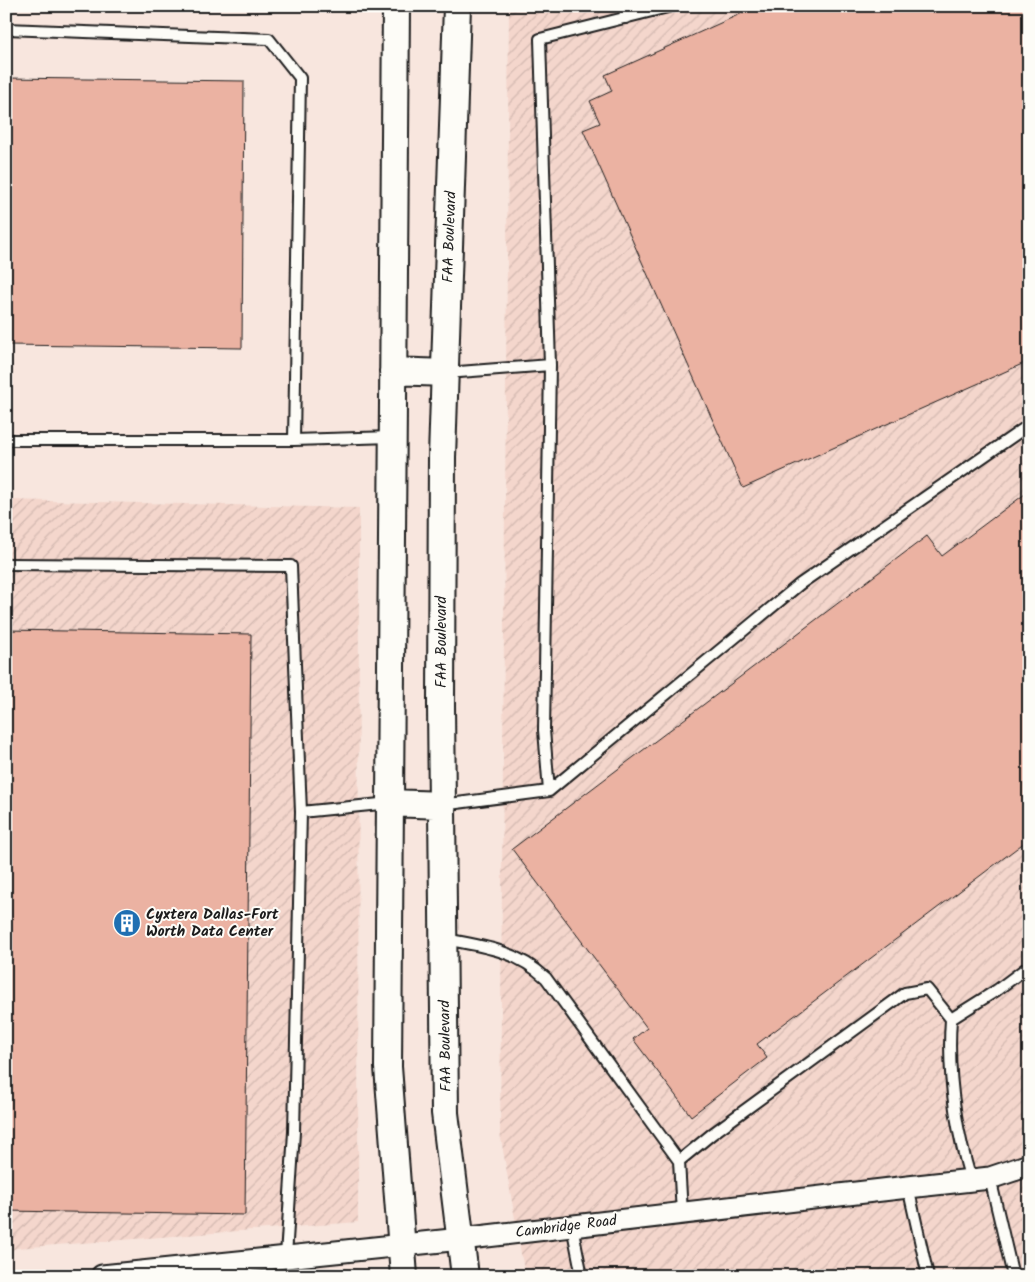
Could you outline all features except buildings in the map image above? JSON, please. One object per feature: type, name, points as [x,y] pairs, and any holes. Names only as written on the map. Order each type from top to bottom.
[{"type":"street","points":[[396,6],[388,1068],[400,1244],[404,1276]]},
{"type":"street","name":"FAA Boulevard","points":[[457,6],[442,467],[442,805],[445,1113],[465,1276]]},
{"type":"street","points":[[393,370],[445,373]]},
{"type":"street","points":[[390,803],[442,805]]},
{"type":"street","name":"Cambridge Road","points":[[102,1276],[461,1239],[980,1179],[1029,1165]]},
{"type":"lane","points":[[624,6],[626,18]]},
{"type":"lane","points":[[550,791],[544,730],[550,365],[540,39],[672,6]]},
{"type":"lane","points":[[6,29],[269,39],[300,78],[294,440]]},
{"type":"lane","points":[[445,373],[550,365]]},
{"type":"lane","points":[[442,805],[550,791],[800,584],[1029,425]]},
{"type":"lane","points":[[6,440],[294,440],[393,437]]},
{"type":"lane","points":[[6,564],[291,566],[301,812],[294,1132],[286,1256]]},
{"type":"lane","points":[[301,812],[390,803]]},
{"type":"lane","points":[[444,940],[490,947],[530,963],[546,978],[680,1161],[682,1213]]},
{"type":"lane","points":[[951,1019],[997,990],[1029,966]]},
{"type":"lane","points":[[680,1161],[712,1134],[905,993],[927,988],[951,1019],[949,1055],[958,1136],[980,1179],[1013,1276]]},
{"type":"lane","points":[[908,1187],[928,1276]]},
{"type":"lane","points":[[572,1226],[582,1276]]},
{"type":"shaded area","points":[[509,6],[1029,6],[1029,1276],[525,1276],[500,1133]]},
{"type":"shaded area","points":[[6,500],[359,508],[358,1222],[17,1248],[6,1252]]},
{"type":"place","name":"Cyxtera Dallas-Fort Worth Data Center","points":[[127,923]]}]
